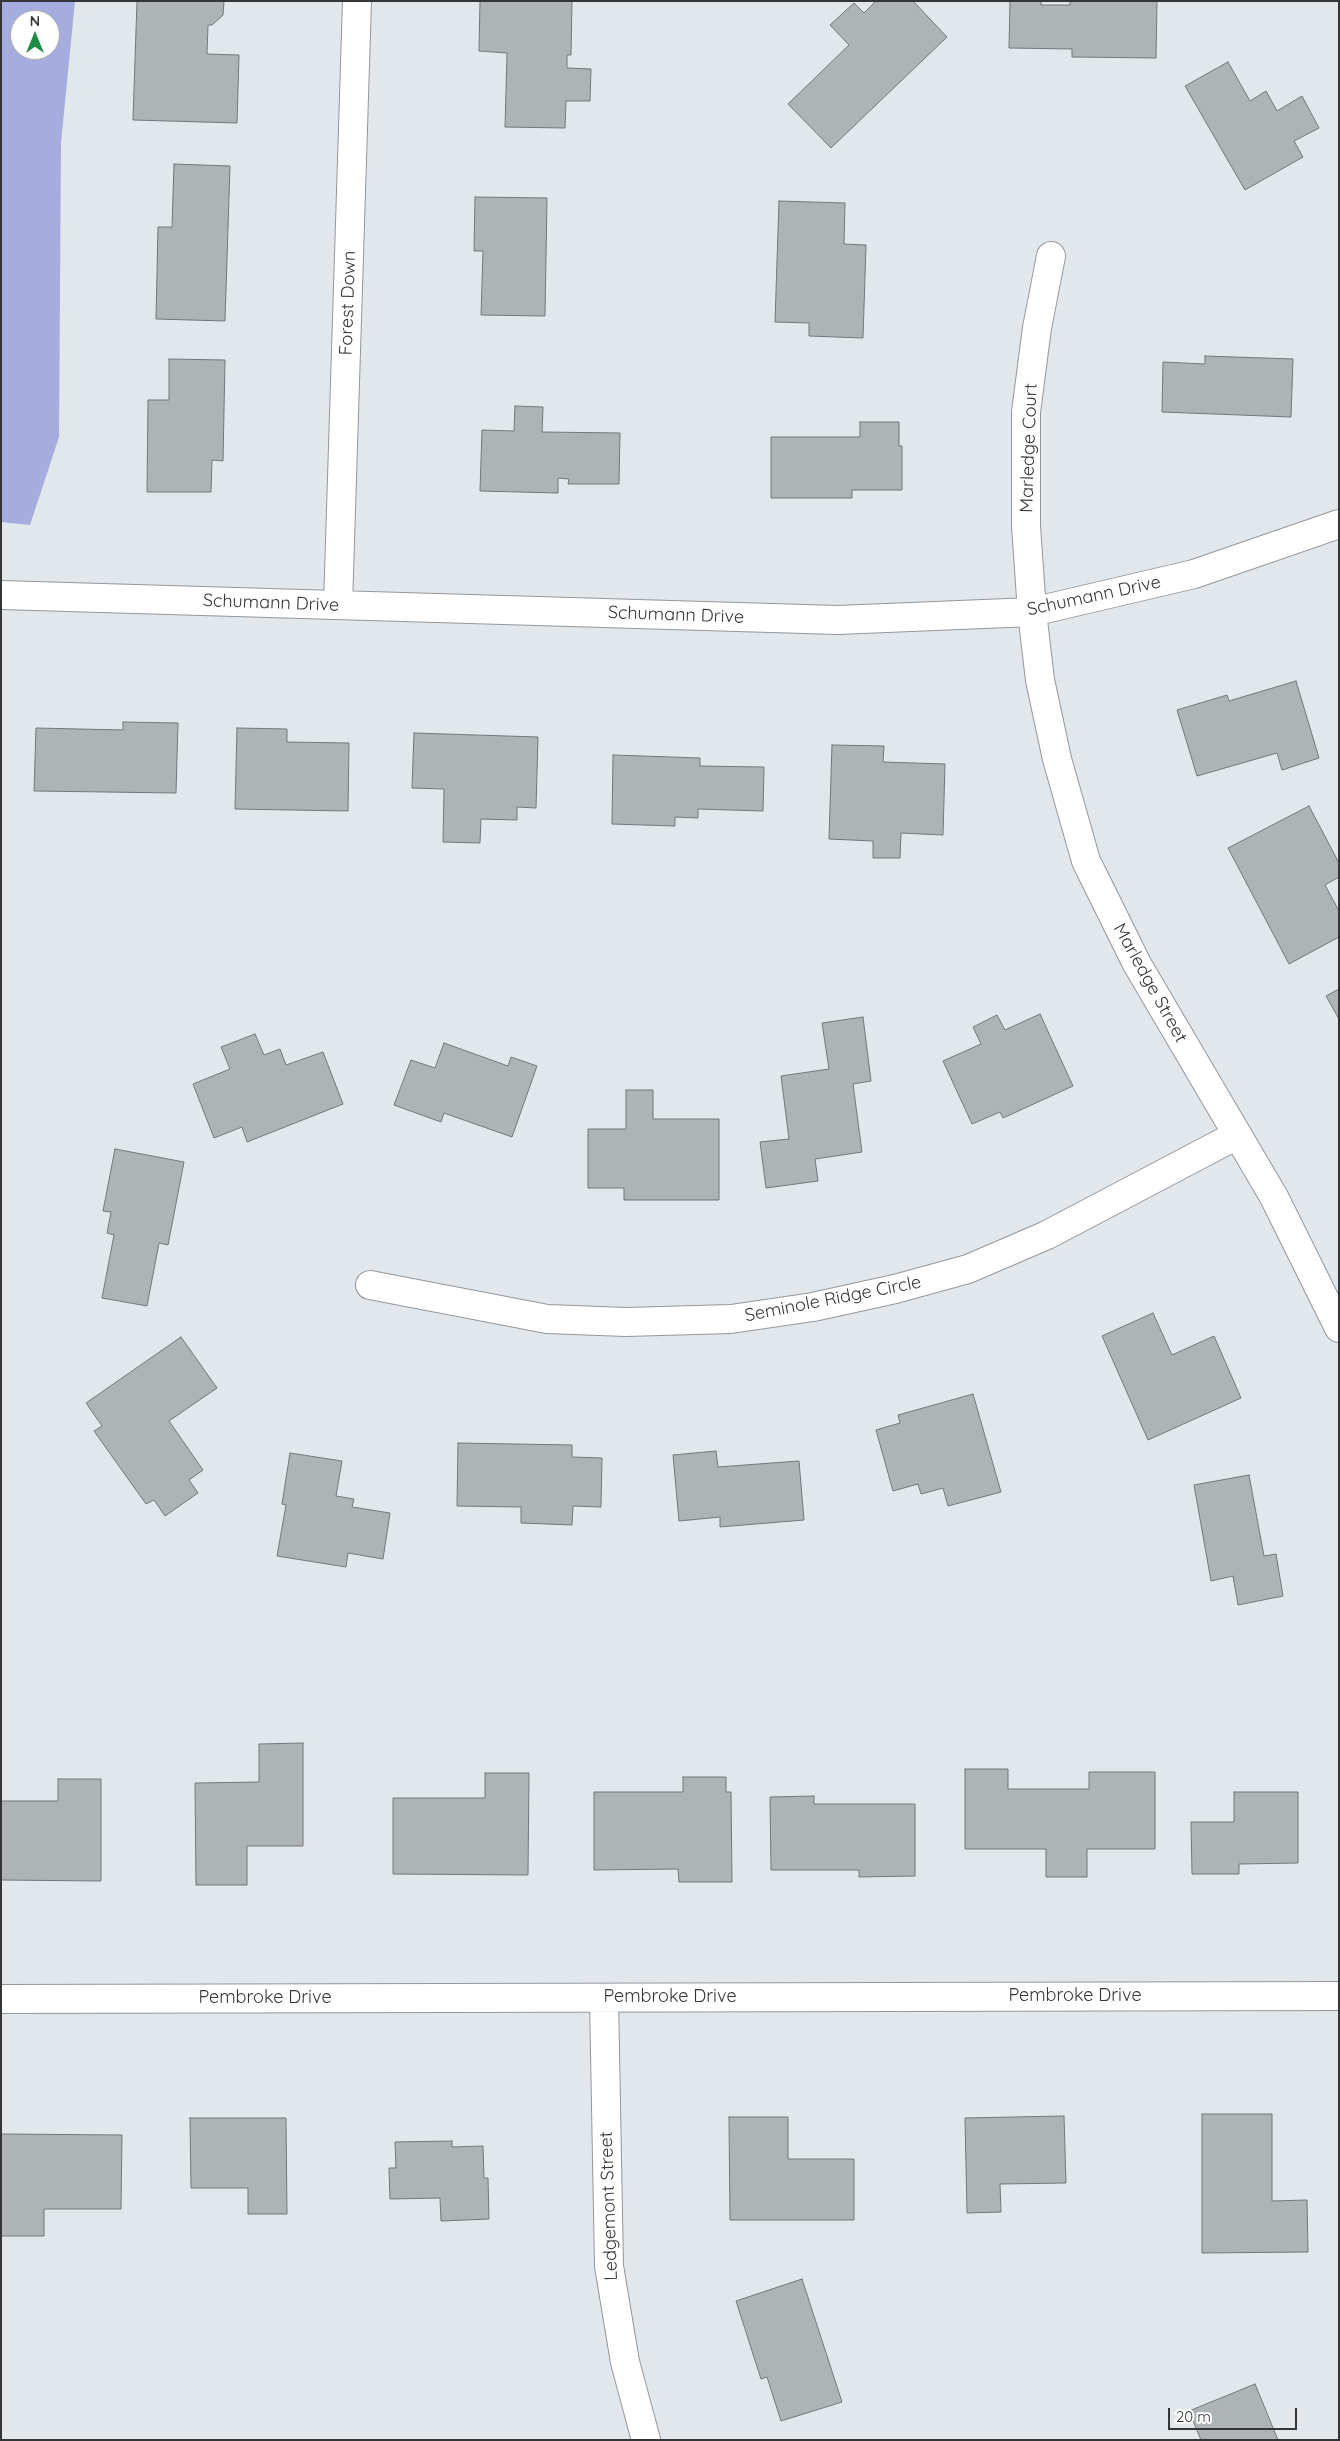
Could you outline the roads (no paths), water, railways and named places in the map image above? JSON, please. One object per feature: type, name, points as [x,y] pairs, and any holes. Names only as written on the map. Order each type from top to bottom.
[{"type":"street","name":"Forest Down","points":[[338,605],[357,1]]},
{"type":"street","name":"Marledge Court","points":[[1032,612],[1026,526],[1026,412],[1037,328],[1052,256]]},
{"type":"street","name":"Schumann Drive","points":[[1,595],[838,620],[1032,612],[1194,574],[1339,524]]},
{"type":"street","name":"Marledge Street","points":[[1032,612],[1040,680],[1057,759],[1086,861],[1136,964],[1274,1197],[1339,1328]]},
{"type":"street","name":"Seminole Ridge Circle","points":[[370,1285],[547,1319],[626,1322],[731,1319],[813,1307],[895,1289],[968,1269],[1047,1235],[1237,1135]]},
{"type":"street","name":"Pembroke Drive","points":[[1,1999],[1339,1996]]},
{"type":"street","name":"Ledgemont Street","points":[[604,1998],[609,2266],[625,2362],[646,2440]]}]
